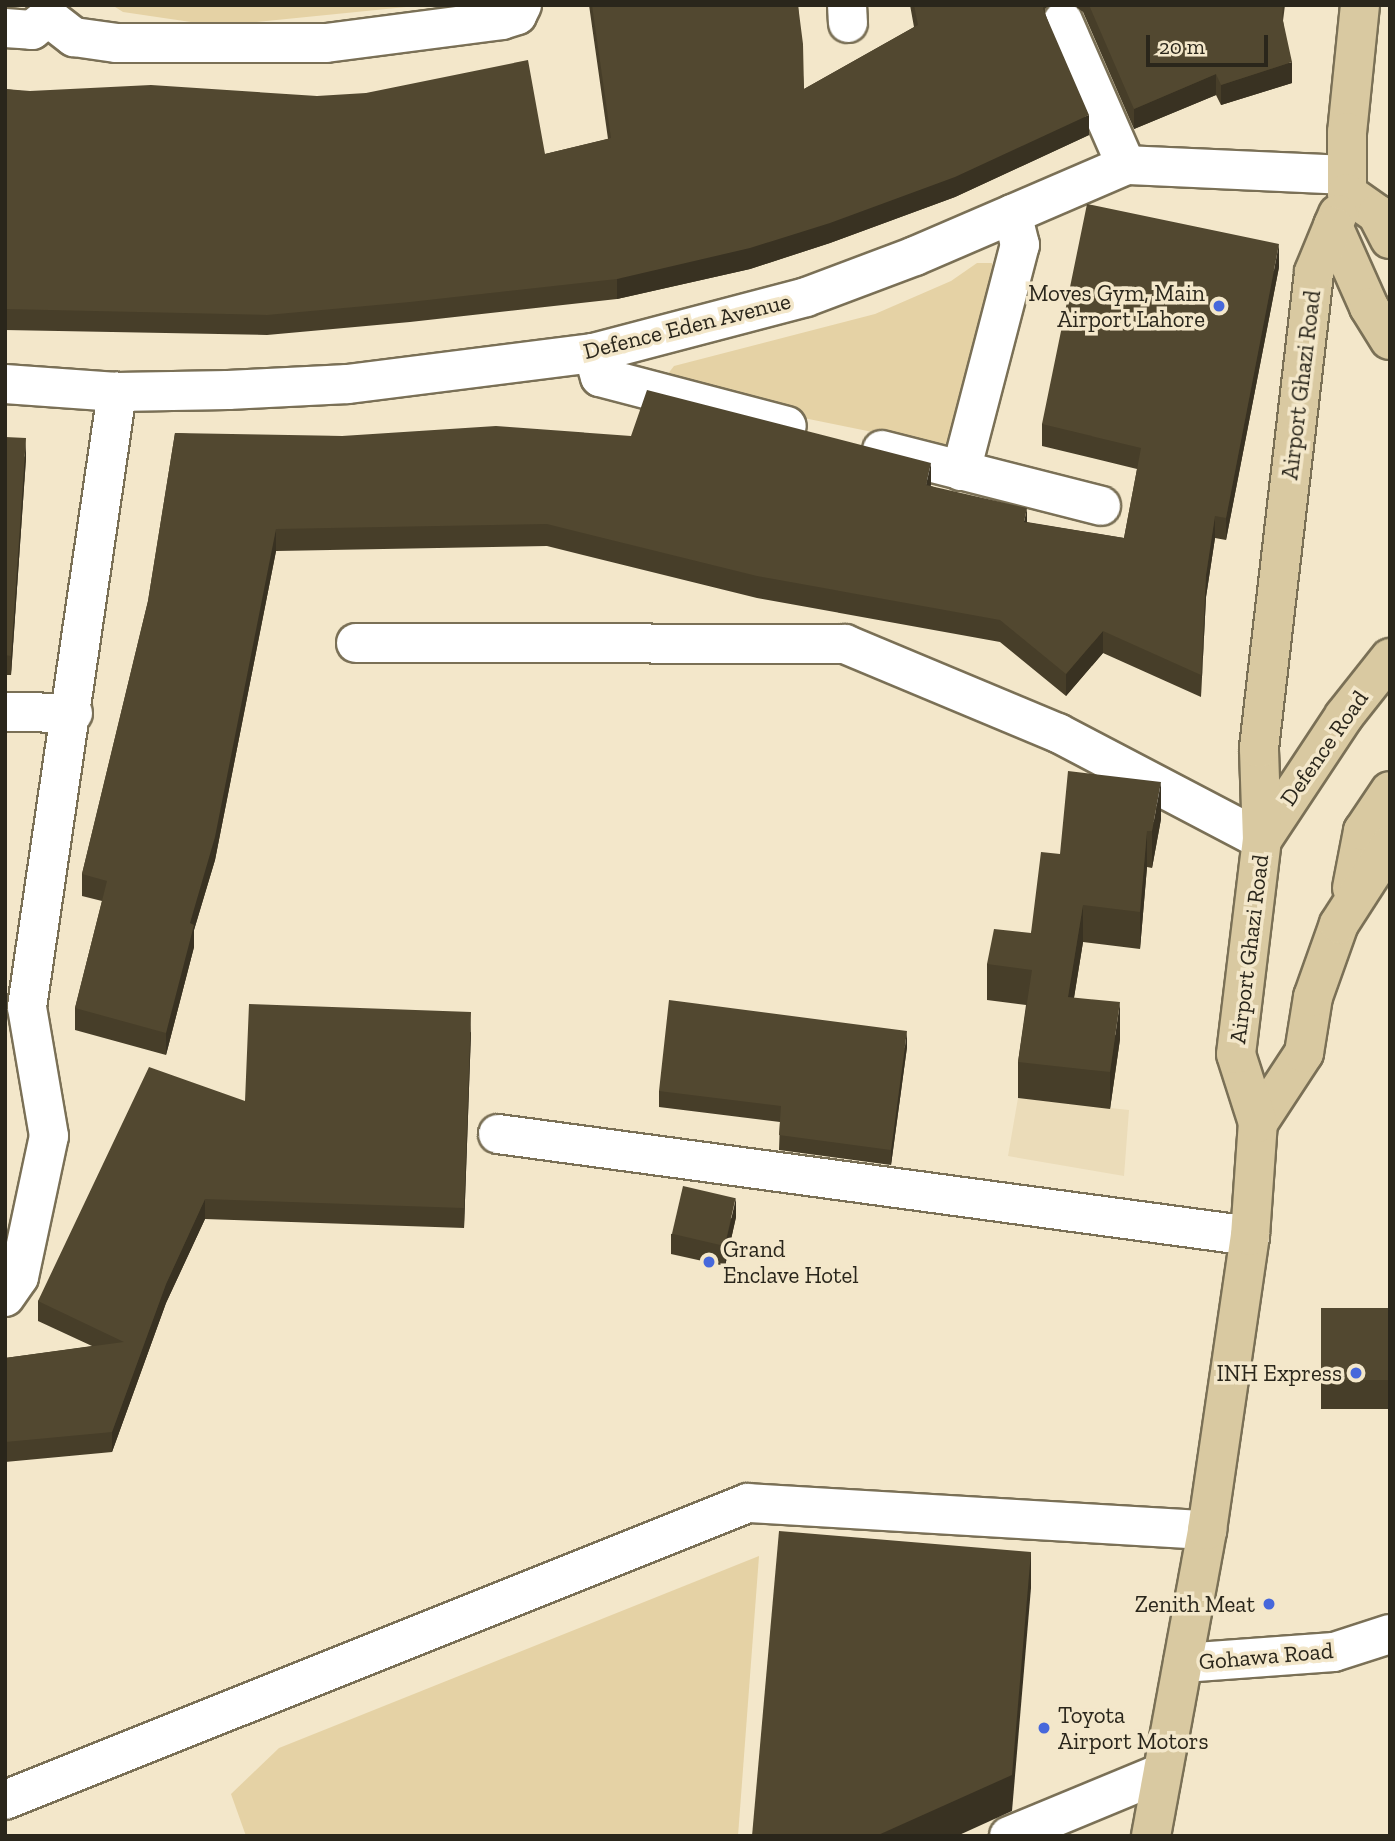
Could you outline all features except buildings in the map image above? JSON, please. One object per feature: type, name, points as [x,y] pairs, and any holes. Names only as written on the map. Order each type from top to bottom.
[{"type":"main road","points":[[1360,5],[1342,198],[1369,307],[1390,340]]},
{"type":"main road","points":[[1342,198],[1377,214],[1390,239]]},
{"type":"main road","name":"Airport Ghazi Road","points":[[1151,1836],[1159,1774],[1183,1663],[1207,1530],[1250,1236],[1258,1123],[1236,1054],[1262,840],[1259,748],[1314,272],[1342,198]]},
{"type":"main road","name":"Defence Road","points":[[1262,840],[1328,738],[1390,658]]},
{"type":"main road","points":[[1258,1123],[1304,1053],[1313,997],[1348,906],[1363,831],[1390,791]]},
{"type":"main road","points":[[1348,906],[1390,845]]},
{"type":"street","points":[[5,28],[32,30],[51,11],[74,37],[116,43],[326,43],[502,20],[517,15],[522,5]]},
{"type":"street","points":[[1063,21],[1126,165]]},
{"type":"street","name":"Defence Eden Avenue","points":[[5,384],[117,392],[348,384],[593,353],[806,296],[1012,214],[1126,165],[1342,198]]},
{"type":"street","points":[[961,471],[1020,246],[1012,214]]},
{"type":"street","points":[[593,353],[600,377],[1101,506]]},
{"type":"street","points":[[5,1297],[19,1277],[49,1136],[16,1006],[73,713],[117,392]]},
{"type":"street","points":[[356,643],[845,644],[1058,733],[1262,840]]},
{"type":"street","points":[[5,712],[73,713]]},
{"type":"street","points":[[498,1134],[1250,1236]]},
{"type":"street","points":[[5,1800],[748,1503],[1207,1530]]},
{"type":"street","name":"Gohawa Road","points":[[1183,1663],[1334,1652],[1390,1634]]},
{"type":"street","points":[[1009,1836],[1159,1774]]},
{"type":"shaded area","points":[[112,5],[426,5],[218,26],[123,12]]},
{"type":"shaded area","points":[[977,263],[992,263],[997,278],[951,448],[672,391],[667,375],[674,366],[875,314],[951,281]]},
{"type":"shaded area","points":[[1018,1098],[1129,1110],[1124,1176],[1008,1156]]},
{"type":"shaded area","points":[[759,1556],[738,1836],[246,1836],[231,1794],[279,1748]]},
{"type":"place","name":"Moves Gym, Main Airport Lahore","points":[[1219,306]]},
{"type":"place","name":"Grand Enclave Hotel","points":[[709,1262]]},
{"type":"place","name":"INH Express","points":[[1356,1373]]},
{"type":"place","name":"Zenith Meat","points":[[1269,1604]]},
{"type":"place","name":"Toyota Airport Motors","points":[[1044,1728]]}]
